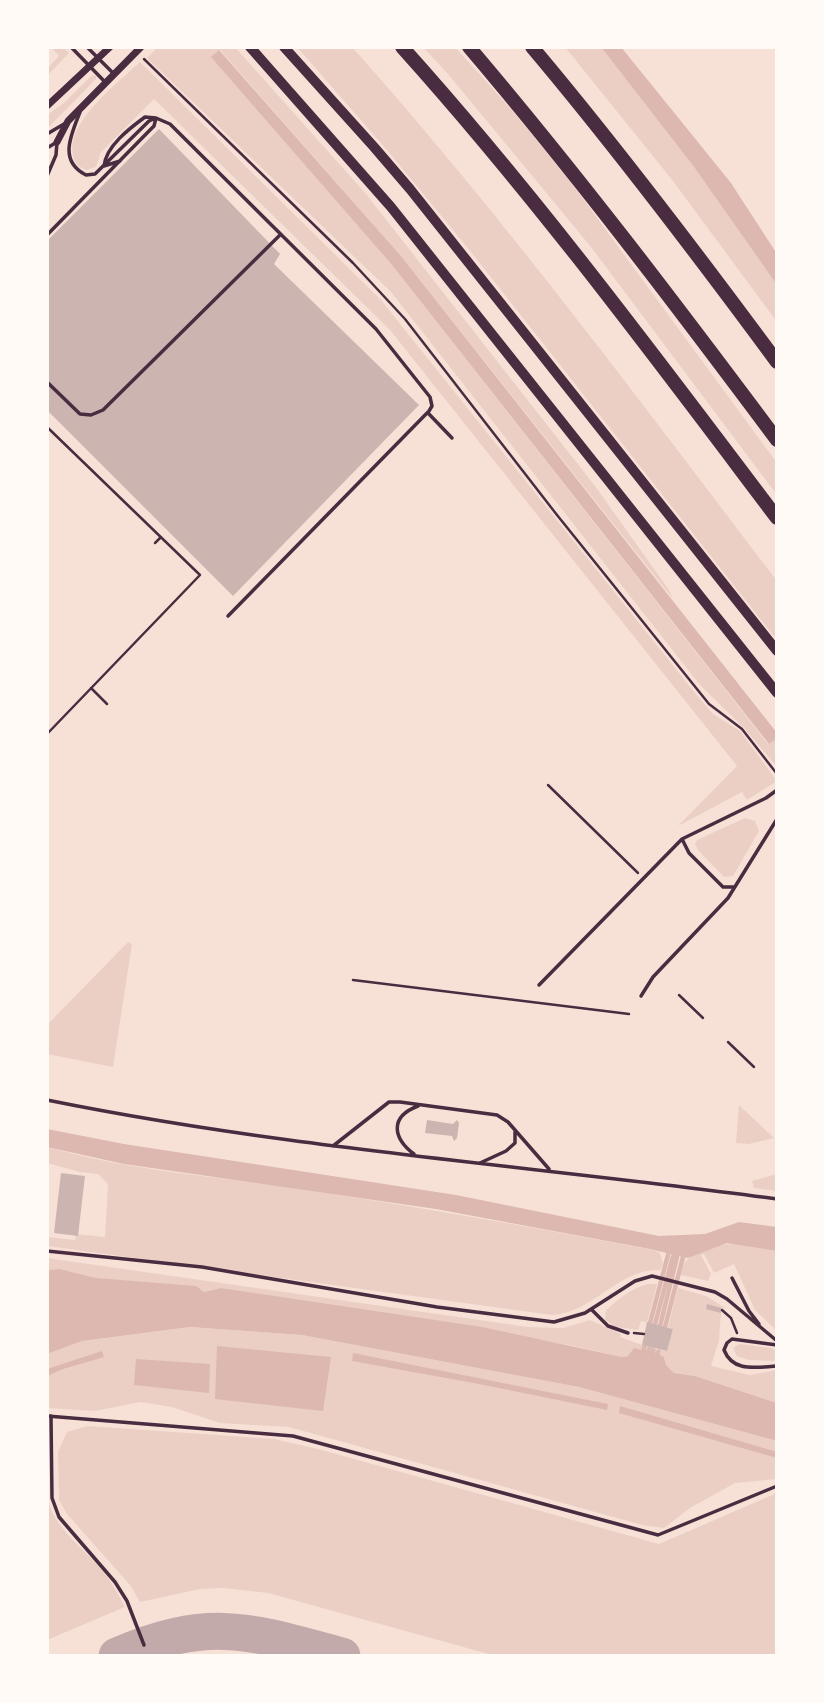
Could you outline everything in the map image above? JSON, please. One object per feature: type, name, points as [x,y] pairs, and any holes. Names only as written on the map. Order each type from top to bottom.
[{"type":"highway","points":[[402,47],[545,216],[777,518]]},
{"type":"highway","points":[[469,47],[555,149],[777,440]]},
{"type":"highway","points":[[531,47],[604,134],[777,362]]},
{"type":"street","points":[[47,106],[110,47]]},
{"type":"street","points":[[250,47],[391,207],[777,693]]},
{"type":"street","points":[[284,47],[410,189],[777,650]]},
{"type":"street","points":[[57,142],[66,123],[139,50]]},
{"type":"lane","points":[[71,47],[106,83]]},
{"type":"lane","points":[[88,47],[115,74]]},
{"type":"lane","points":[[82,106],[68,145],[70,161],[86,175],[95,174],[149,121],[156,118]]},
{"type":"lane","points":[[104,166],[108,151],[137,122],[145,117],[170,124],[376,330],[430,397],[432,406],[428,413],[228,616]]},
{"type":"lane","points":[[47,235],[148,132],[156,118]]},
{"type":"lane","points":[[57,142],[47,134],[66,123]]},
{"type":"lane","points":[[47,148],[57,142]]},
{"type":"lane","points":[[47,176],[56,155],[57,142]]},
{"type":"lane","points":[[104,166],[120,161]]},
{"type":"lane","points":[[47,382],[80,414],[91,415],[103,410],[280,234]]},
{"type":"lane","points":[[428,413],[452,438]]},
{"type":"lane","points":[[539,985],[682,839],[777,790]]},
{"type":"lane","points":[[641,996],[653,977],[728,898],[777,819]]},
{"type":"lane","points":[[682,839],[689,852],[723,887],[735,887]]},
{"type":"lane","points":[[47,1100],[131,1116],[332,1146],[777,1199]]},
{"type":"lane","points":[[332,1146],[389,1102],[420,1105],[497,1115],[508,1122],[551,1170]]},
{"type":"lane","points":[[415,1155],[402,1144],[397,1129],[401,1116],[420,1105]]},
{"type":"lane","points":[[480,1163],[511,1147],[515,1143],[515,1130]]},
{"type":"lane","points":[[47,1251],[202,1267],[437,1307],[554,1322],[592,1310],[641,1278],[659,1277],[702,1288],[727,1299],[776,1342]]},
{"type":"lane","points":[[732,1278],[755,1320],[776,1342]]},
{"type":"lane","points":[[592,1310],[608,1326],[628,1333]]},
{"type":"lane","points":[[776,1342],[732,1339],[724,1350],[727,1357],[745,1367],[777,1366]]},
{"type":"lane","points":[[144,1644],[127,1601],[115,1582],[59,1517],[52,1498],[49,1416],[293,1436],[658,1535],[777,1486]]},
{"type":"path","points":[[139,50],[405,319],[557,515],[709,704],[741,729],[777,774]]},
{"type":"path","points":[[47,427],[200,575],[47,734]]},
{"type":"path","points":[[155,543],[161,537]]},
{"type":"path","points":[[91,688],[107,704]]},
{"type":"path","points":[[548,785],[643,879]]},
{"type":"path","points":[[353,980],[629,1014]]},
{"type":"path","points":[[679,995],[703,1018]]},
{"type":"path","points":[[728,1042],[754,1067]]},
{"type":"path","points":[[722,1310],[734,1324],[738,1339]]},
{"type":"shaded area","points":[[51,47],[63,47],[69,53],[47,76],[47,69],[59,56]]},
{"type":"shaded area","points":[[158,47],[235,47],[366,194],[595,486],[673,599],[401,256],[220,50],[212,57],[392,265],[768,744],[777,738],[777,767],[744,728],[700,685],[391,292],[147,58]]},
{"type":"shaded area","points":[[297,47],[352,47],[517,243],[777,581],[777,640],[467,247]]},
{"type":"shaded area","points":[[423,47],[455,47],[567,177],[777,463],[777,495],[591,247]]},
{"type":"shaded area","points":[[565,47],[601,47],[694,167],[777,285],[777,322],[673,181]]},
{"type":"shaded area","points":[[601,47],[621,47],[731,183],[777,254],[777,285],[694,167]]},
{"type":"shaded area","points":[[219,50],[401,256],[777,733],[777,738],[769,744],[392,265],[211,57]]},
{"type":"shaded area","points":[[140,62],[381,300],[695,693],[713,714],[740,731],[777,781],[747,800],[742,792],[678,826],[737,766],[390,330],[154,99],[101,152],[96,167],[86,170],[78,166],[73,152],[74,138],[81,123],[104,95]]},
{"type":"shaded area","points":[[92,75],[96,76],[96,79],[49,127],[47,115],[64,103]]},
{"type":"shaded area","points":[[745,818],[755,821],[759,831],[733,876],[724,877],[695,844],[697,840]]},
{"type":"shaded area","points":[[128,942],[132,944],[113,1067],[47,1054],[47,1025]]},
{"type":"shaded area","points":[[739,1105],[774,1138],[749,1144],[736,1143]]},
{"type":"shaded area","points":[[47,1129],[124,1144],[456,1195],[659,1236],[705,1234],[739,1222],[777,1227],[777,1251],[727,1243],[688,1258],[436,1209],[124,1164],[47,1147]]},
{"type":"shaded area","points":[[47,1147],[138,1167],[383,1202],[653,1250],[660,1253],[663,1264],[660,1270],[645,1271],[632,1276],[580,1307],[552,1315],[47,1246],[47,1237],[75,1240],[76,1234],[105,1237],[108,1184],[98,1174],[47,1163]]},
{"type":"shaded area","points":[[777,1174],[777,1191],[754,1188],[752,1181]]},
{"type":"shaded area","points":[[733,1243],[777,1251],[777,1331],[755,1310],[734,1264],[714,1273],[704,1254],[701,1255],[711,1274],[708,1281],[681,1275],[685,1262],[692,1256],[710,1248]]},
{"type":"shaded area","points":[[47,1258],[528,1327],[563,1328],[590,1320],[621,1334],[620,1337],[642,1345],[641,1350],[622,1357],[569,1345],[221,1288],[204,1292],[96,1278],[60,1269],[47,1270]]},
{"type":"shaded area","points":[[60,1269],[96,1278],[196,1286],[204,1292],[221,1288],[482,1327],[622,1357],[628,1356],[634,1348],[641,1350],[642,1345],[647,1346],[646,1351],[648,1346],[656,1349],[655,1354],[657,1349],[661,1350],[660,1355],[674,1373],[695,1376],[777,1403],[777,1441],[579,1387],[302,1335],[190,1327],[82,1341],[47,1354],[47,1270]]},
{"type":"shaded area","points":[[648,1284],[657,1284],[647,1322],[641,1321],[638,1330],[616,1327],[605,1320],[606,1310],[615,1302]]},
{"type":"shaded area","points":[[678,1288],[706,1296],[727,1309],[707,1304],[721,1313],[719,1340],[711,1366],[750,1375],[777,1370],[777,1403],[695,1376],[674,1373],[666,1365],[664,1357],[660,1355],[661,1350],[667,1351],[673,1329],[668,1327]]},
{"type":"shaded area","points":[[190,1327],[302,1335],[579,1387],[777,1441],[777,1479],[735,1483],[690,1508],[664,1528],[642,1525],[289,1427],[220,1423],[172,1407],[140,1402],[95,1411],[47,1408],[47,1354],[82,1341]]},
{"type":"shaded area","points":[[739,1344],[771,1348],[777,1351],[777,1361],[749,1360],[737,1356],[733,1348]]},
{"type":"shaded area","points":[[217,1346],[331,1357],[323,1411],[215,1399]]},
{"type":"shaded area","points":[[102,1351],[104,1357],[47,1376],[47,1369]]},
{"type":"shaded area","points":[[353,1353],[608,1404],[607,1410],[352,1361]]},
{"type":"shaded area","points":[[136,1359],[210,1364],[209,1393],[134,1385]]},
{"type":"shaded area","points":[[620,1406],[777,1452],[777,1458],[619,1413]]},
{"type":"shaded area","points":[[88,1426],[274,1439],[659,1544],[777,1493],[777,1656],[496,1656],[268,1593],[224,1588],[200,1589],[140,1602],[130,1585],[67,1514],[59,1500],[58,1452],[67,1432]]},
{"type":"shaded area","points":[[47,1495],[55,1517],[105,1574],[125,1607],[47,1640]]},
{"type":"building","points":[[159,129],[280,254],[274,264],[419,405],[233,596],[47,410],[47,241]]},
{"type":"building","points":[[427,1120],[453,1124],[457,1120],[457,1138],[454,1141],[452,1136],[425,1133]]},
{"type":"building","points":[[61,1173],[85,1176],[78,1236],[54,1233]]},
{"type":"building","points":[[707,1304],[722,1308],[721,1313],[706,1309]]},
{"type":"building","points":[[647,1322],[673,1329],[667,1351],[642,1345]]},
{"type":"waterway","points":[[650,1323],[668,1255]]},
{"type":"waterway","points":[[655,1324],[673,1256]]},
{"type":"waterway","points":[[660,1326],[677,1257]]},
{"type":"waterway","points":[[665,1327],[683,1257]]},
{"type":"taxiway","points":[[117,1656],[150,1643],[205,1632],[255,1634],[342,1656]]}]
